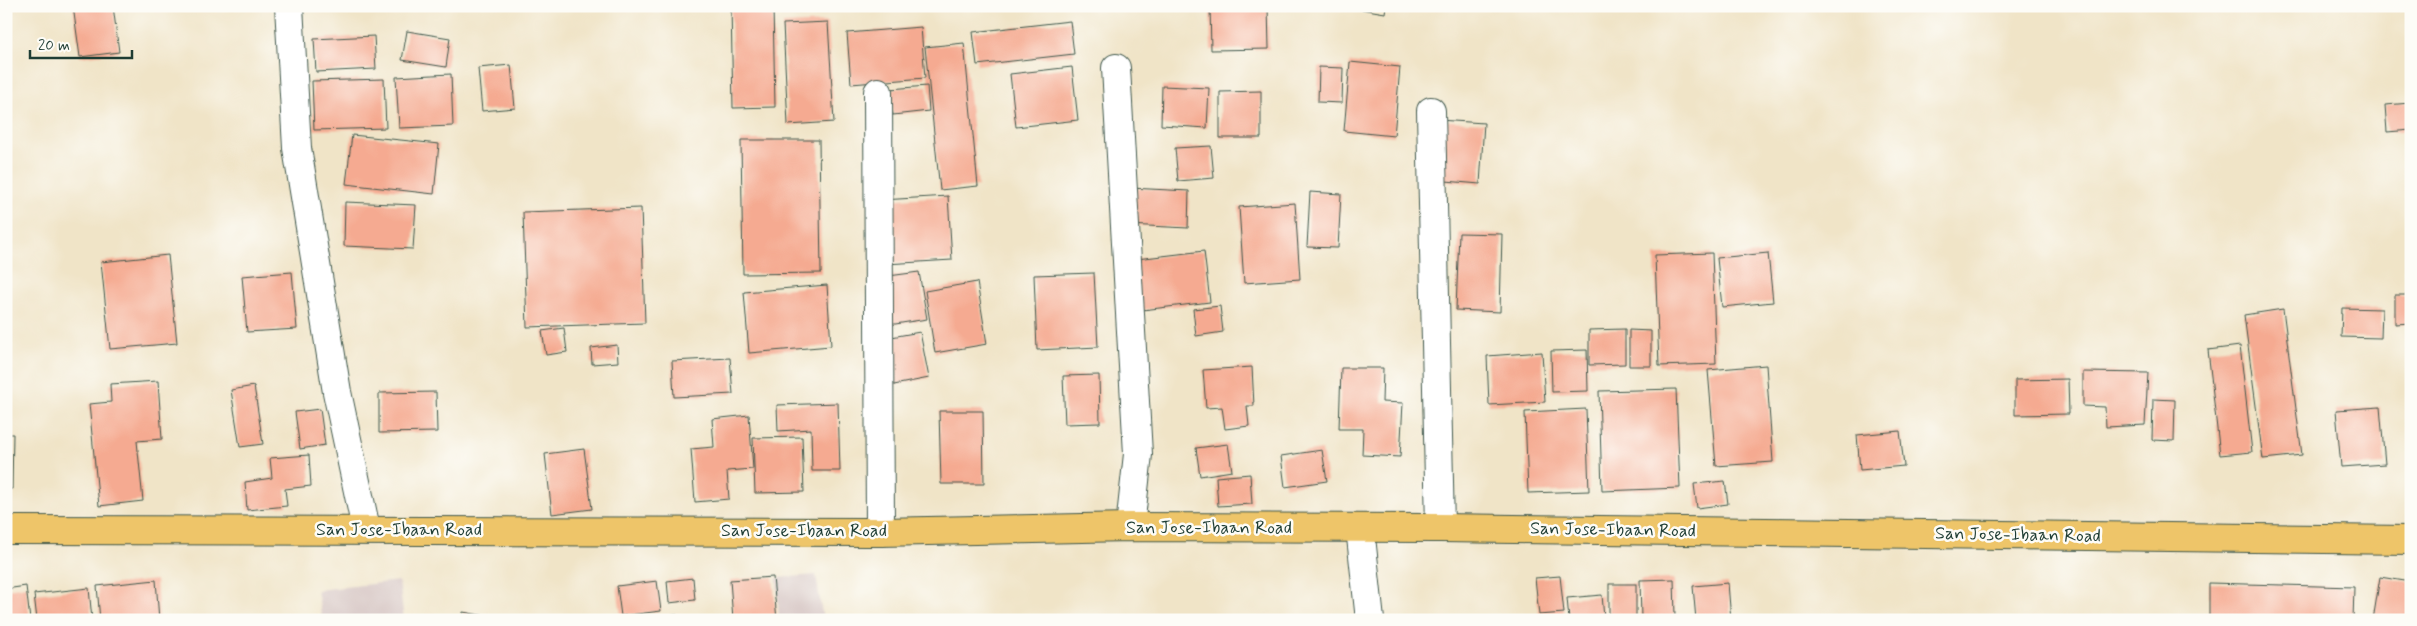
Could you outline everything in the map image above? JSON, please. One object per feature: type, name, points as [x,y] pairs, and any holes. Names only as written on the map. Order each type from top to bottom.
[{"type":"main road","name":"San Jose-Ibaan Road","points":[[6,530],[366,529],[880,532],[1130,528],[1440,528],[2411,540]]},
{"type":"street","points":[[289,6],[297,148],[337,392],[366,529]]},
{"type":"street","points":[[1116,68],[1138,454],[1130,528]]},
{"type":"street","points":[[878,92],[880,532]]},
{"type":"street","points":[[1431,111],[1440,528]]},
{"type":"street","points":[[1360,528],[1370,620]]},
{"type":"shaded area","points":[[816,575],[823,620],[779,620],[777,578]]},
{"type":"shaded area","points":[[399,581],[404,620],[322,620],[317,590]]},
{"type":"building","points":[[73,6],[113,6],[119,52],[80,57]]},
{"type":"building","points":[[773,6],[775,107],[733,108],[731,7]]},
{"type":"building","points":[[1210,6],[1268,6],[1269,49],[1211,50]]},
{"type":"building","points":[[1343,6],[1386,6],[1385,13]]},
{"type":"building","points":[[1070,21],[1074,54],[977,65],[973,32]]},
{"type":"building","points":[[828,22],[834,122],[788,125],[783,24]]},
{"type":"building","points":[[921,27],[925,78],[851,84],[847,33]]},
{"type":"building","points":[[407,31],[450,38],[446,67],[402,60]]},
{"type":"building","points":[[374,36],[376,69],[316,72],[314,39]]},
{"type":"building","points":[[964,43],[978,186],[940,190],[925,47]]},
{"type":"building","points":[[1350,62],[1400,67],[1394,136],[1344,131]]},
{"type":"building","points":[[511,65],[515,108],[482,111],[478,68]]},
{"type":"building","points":[[1072,67],[1078,120],[1016,127],[1010,74]]},
{"type":"building","points":[[1319,67],[1343,68],[1342,103],[1318,102]]},
{"type":"building","points":[[451,74],[453,126],[399,128],[396,77]]},
{"type":"building","points":[[384,79],[386,128],[314,130],[312,81]]},
{"type":"building","points":[[927,86],[929,111],[893,115],[890,89]]},
{"type":"building","points":[[1162,86],[1209,88],[1207,128],[1161,125]]},
{"type":"building","points":[[1261,91],[1261,138],[1220,138],[1220,92]]},
{"type":"building","points":[[2411,103],[2411,130],[2387,132],[2385,105]]},
{"type":"building","points":[[1438,120],[1484,123],[1480,184],[1434,180]]},
{"type":"building","points":[[352,135],[439,144],[434,194],[346,184]]},
{"type":"building","points":[[741,140],[819,140],[821,273],[743,274]]},
{"type":"building","points":[[1211,146],[1214,178],[1178,181],[1175,148]]},
{"type":"building","points":[[1130,188],[1189,191],[1188,228],[1128,225]]},
{"type":"building","points":[[1310,192],[1341,194],[1338,248],[1307,247]]},
{"type":"building","points":[[948,196],[952,260],[886,264],[882,200]]},
{"type":"building","points":[[345,202],[416,205],[413,249],[344,246]]},
{"type":"building","points":[[1295,203],[1300,279],[1244,283],[1239,207]]},
{"type":"building","points":[[641,208],[645,323],[527,327],[523,212]]},
{"type":"building","points":[[1459,233],[1502,234],[1500,312],[1456,310]]},
{"type":"building","points":[[1204,251],[1210,302],[1134,311],[1128,260]]},
{"type":"building","points":[[1712,253],[1716,364],[1659,366],[1655,255]]},
{"type":"building","points":[[1768,253],[1773,302],[1722,307],[1717,258]]},
{"type":"building","points":[[168,255],[177,343],[110,349],[101,262]]},
{"type":"building","points":[[292,272],[297,329],[247,332],[242,276]]},
{"type":"building","points":[[919,272],[927,319],[889,325],[881,277]]},
{"type":"building","points":[[1094,273],[1098,347],[1037,350],[1034,275]]},
{"type":"building","points":[[977,282],[987,344],[935,353],[925,291]]},
{"type":"building","points":[[827,285],[831,346],[749,353],[744,292]]},
{"type":"building","points":[[2395,295],[2411,295],[2411,323],[2395,324]]},
{"type":"building","points":[[1220,306],[1223,332],[1196,336],[1193,309]]},
{"type":"building","points":[[2342,308],[2382,309],[2381,338],[2341,337]]},
{"type":"building","points":[[2283,309],[2302,455],[2263,459],[2244,315]]},
{"type":"building","points":[[564,328],[567,352],[546,355],[542,331]]},
{"type":"building","points":[[1625,329],[1625,364],[1589,365],[1589,330]]},
{"type":"building","points":[[1629,330],[1651,331],[1651,366],[1629,366]]},
{"type":"building","points":[[920,332],[929,378],[889,386],[880,339]]},
{"type":"building","points":[[617,345],[618,362],[592,364],[591,348]]},
{"type":"building","points":[[2240,346],[2252,452],[2220,455],[2208,350]]},
{"type":"building","points":[[1587,350],[1588,391],[1552,392],[1551,351]]},
{"type":"building","points":[[1542,352],[1545,402],[1489,405],[1487,356]]},
{"type":"building","points":[[730,358],[733,394],[674,397],[672,361]]},
{"type":"building","points":[[1766,365],[1773,462],[1716,466],[1708,370]]},
{"type":"building","points":[[1252,367],[1254,406],[1247,406],[1249,426],[1225,429],[1222,407],[1206,408],[1203,370]]},
{"type":"building","points":[[1341,368],[1383,368],[1382,402],[1403,403],[1400,457],[1362,455],[1363,429],[1339,429]]},
{"type":"building","points":[[2083,372],[2148,373],[2145,425],[2106,427],[2105,407],[2083,406]]},
{"type":"building","points":[[1099,375],[1100,423],[1065,424],[1063,376]]},
{"type":"building","points":[[2068,379],[2069,414],[2015,415],[2015,380]]},
{"type":"building","points":[[158,381],[162,439],[137,441],[143,501],[99,506],[89,404],[111,402],[110,384]]},
{"type":"building","points":[[254,386],[263,444],[240,447],[231,390]]},
{"type":"building","points":[[1676,389],[1680,488],[1602,491],[1599,391]]},
{"type":"building","points":[[436,392],[437,432],[379,433],[379,393]]},
{"type":"building","points":[[2153,399],[2175,400],[2174,441],[2152,440]]},
{"type":"building","points":[[838,403],[840,471],[812,471],[811,429],[778,431],[777,405]]},
{"type":"building","points":[[2380,407],[2385,464],[2341,467],[2336,410]]},
{"type":"building","points":[[320,409],[325,445],[300,449],[295,412]]},
{"type":"building","points":[[1586,409],[1589,491],[1528,493],[1525,412]]},
{"type":"building","points":[[939,411],[983,411],[984,484],[941,484]]},
{"type":"building","points":[[749,415],[753,469],[727,471],[729,499],[695,502],[691,449],[714,447],[712,419]]},
{"type":"building","points":[[1900,431],[1904,466],[1860,470],[1857,435]]},
{"type":"building","points":[[6,434],[13,434],[12,489],[6,489]]},
{"type":"building","points":[[802,437],[804,492],[755,493],[753,438]]},
{"type":"building","points":[[1228,444],[1232,471],[1200,476],[1196,448]]},
{"type":"building","points":[[584,449],[592,509],[552,514],[545,454]]},
{"type":"building","points":[[1322,450],[1327,481],[1285,487],[1281,456]]},
{"type":"building","points":[[309,455],[311,486],[285,489],[287,506],[247,510],[245,482],[272,478],[270,458]]},
{"type":"building","points":[[1250,474],[1252,504],[1218,506],[1216,477]]},
{"type":"building","points":[[1725,481],[1728,504],[1697,508],[1694,484]]},
{"type":"building","points":[[1560,576],[1564,613],[1539,615],[1535,578]]},
{"type":"building","points":[[773,577],[777,620],[733,620],[730,580]]},
{"type":"building","points":[[2380,577],[2411,582],[2411,620],[2373,620]]},
{"type":"building","points":[[693,578],[695,600],[669,603],[667,581]]},
{"type":"building","points":[[1674,579],[1675,617],[1641,618],[1640,580]]},
{"type":"building","points":[[156,580],[159,620],[100,620],[97,586]]},
{"type":"building","points":[[657,581],[661,611],[621,616],[617,586]]},
{"type":"building","points":[[1728,583],[1731,620],[1696,620],[1693,586]]},
{"type":"building","points":[[2209,583],[2354,587],[2353,620],[2209,620]]},
{"type":"building","points":[[1609,584],[1636,584],[1636,620],[1609,620]]},
{"type":"building","points":[[26,586],[30,620],[6,620],[6,589]]},
{"type":"building","points":[[89,588],[92,620],[37,620],[34,594]]},
{"type":"building","points":[[1602,595],[1604,618],[1569,620],[1567,598]]},
{"type":"building","points":[[463,612],[504,619],[504,620],[462,620]]},
{"type":"building","points":[[677,615],[677,620],[633,620],[633,618]]}]
